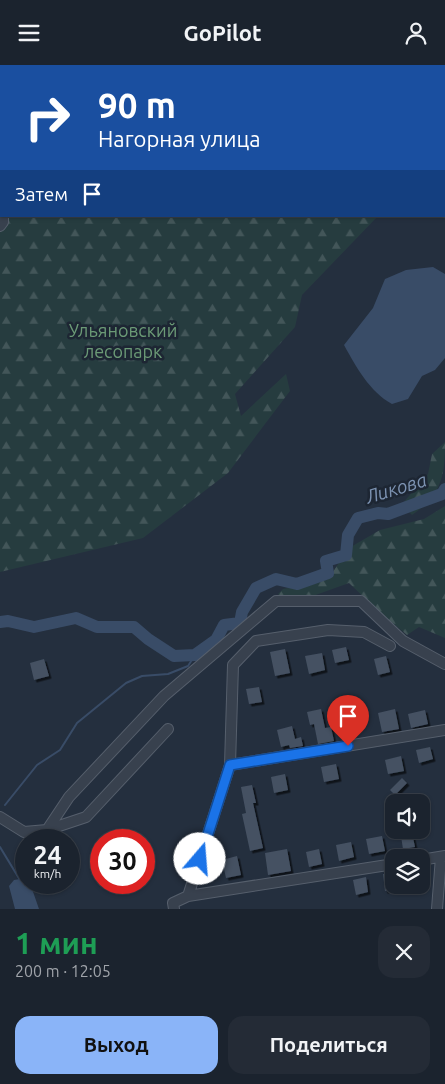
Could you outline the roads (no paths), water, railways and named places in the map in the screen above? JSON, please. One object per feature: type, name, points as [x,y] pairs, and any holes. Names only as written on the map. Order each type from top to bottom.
[{"type":"street","points":[[48,829],[69,797],[164,696],[276,601],[361,601],[403,641],[445,665]]},
{"type":"street","points":[[188,896],[230,765],[233,665],[256,641],[328,630],[364,632],[390,646]]},
{"type":"street","points":[[50,829],[86,817],[168,729]]},
{"type":"street","points":[[230,765],[445,730]]},
{"type":"street","points":[[0,817],[19,829]]},
{"type":"street","points":[[430,858],[443,856],[437,909]]},
{"type":"street","points":[[174,909],[174,903],[188,896],[385,865]]},
{"type":"water","points":[[433,267],[445,274],[445,358],[435,370],[422,376],[408,399],[392,404],[370,386],[344,345],[373,308],[385,279],[406,270]]},
{"type":"water","points":[[14,880],[15,894],[34,894],[39,909],[15,909],[9,886]]},
{"type":"waterway","name":"Ликова","points":[[0,622],[8,621],[34,627],[76,618],[97,627],[134,627],[174,656],[195,655],[216,640],[224,625],[240,623],[242,612],[256,588],[276,579],[297,584],[328,573],[326,561],[346,555],[348,535],[358,518],[378,513],[388,514],[442,494],[445,489]]},
{"type":"waterway","points":[[5,805],[37,765],[60,750],[77,723],[126,683],[142,676],[168,674],[188,666],[195,655]]},
{"type":"waterway","points":[[0,847],[15,872]]},
{"type":"park label","name":"Ульяновский лесопарк","points":[[123,340]]}]
